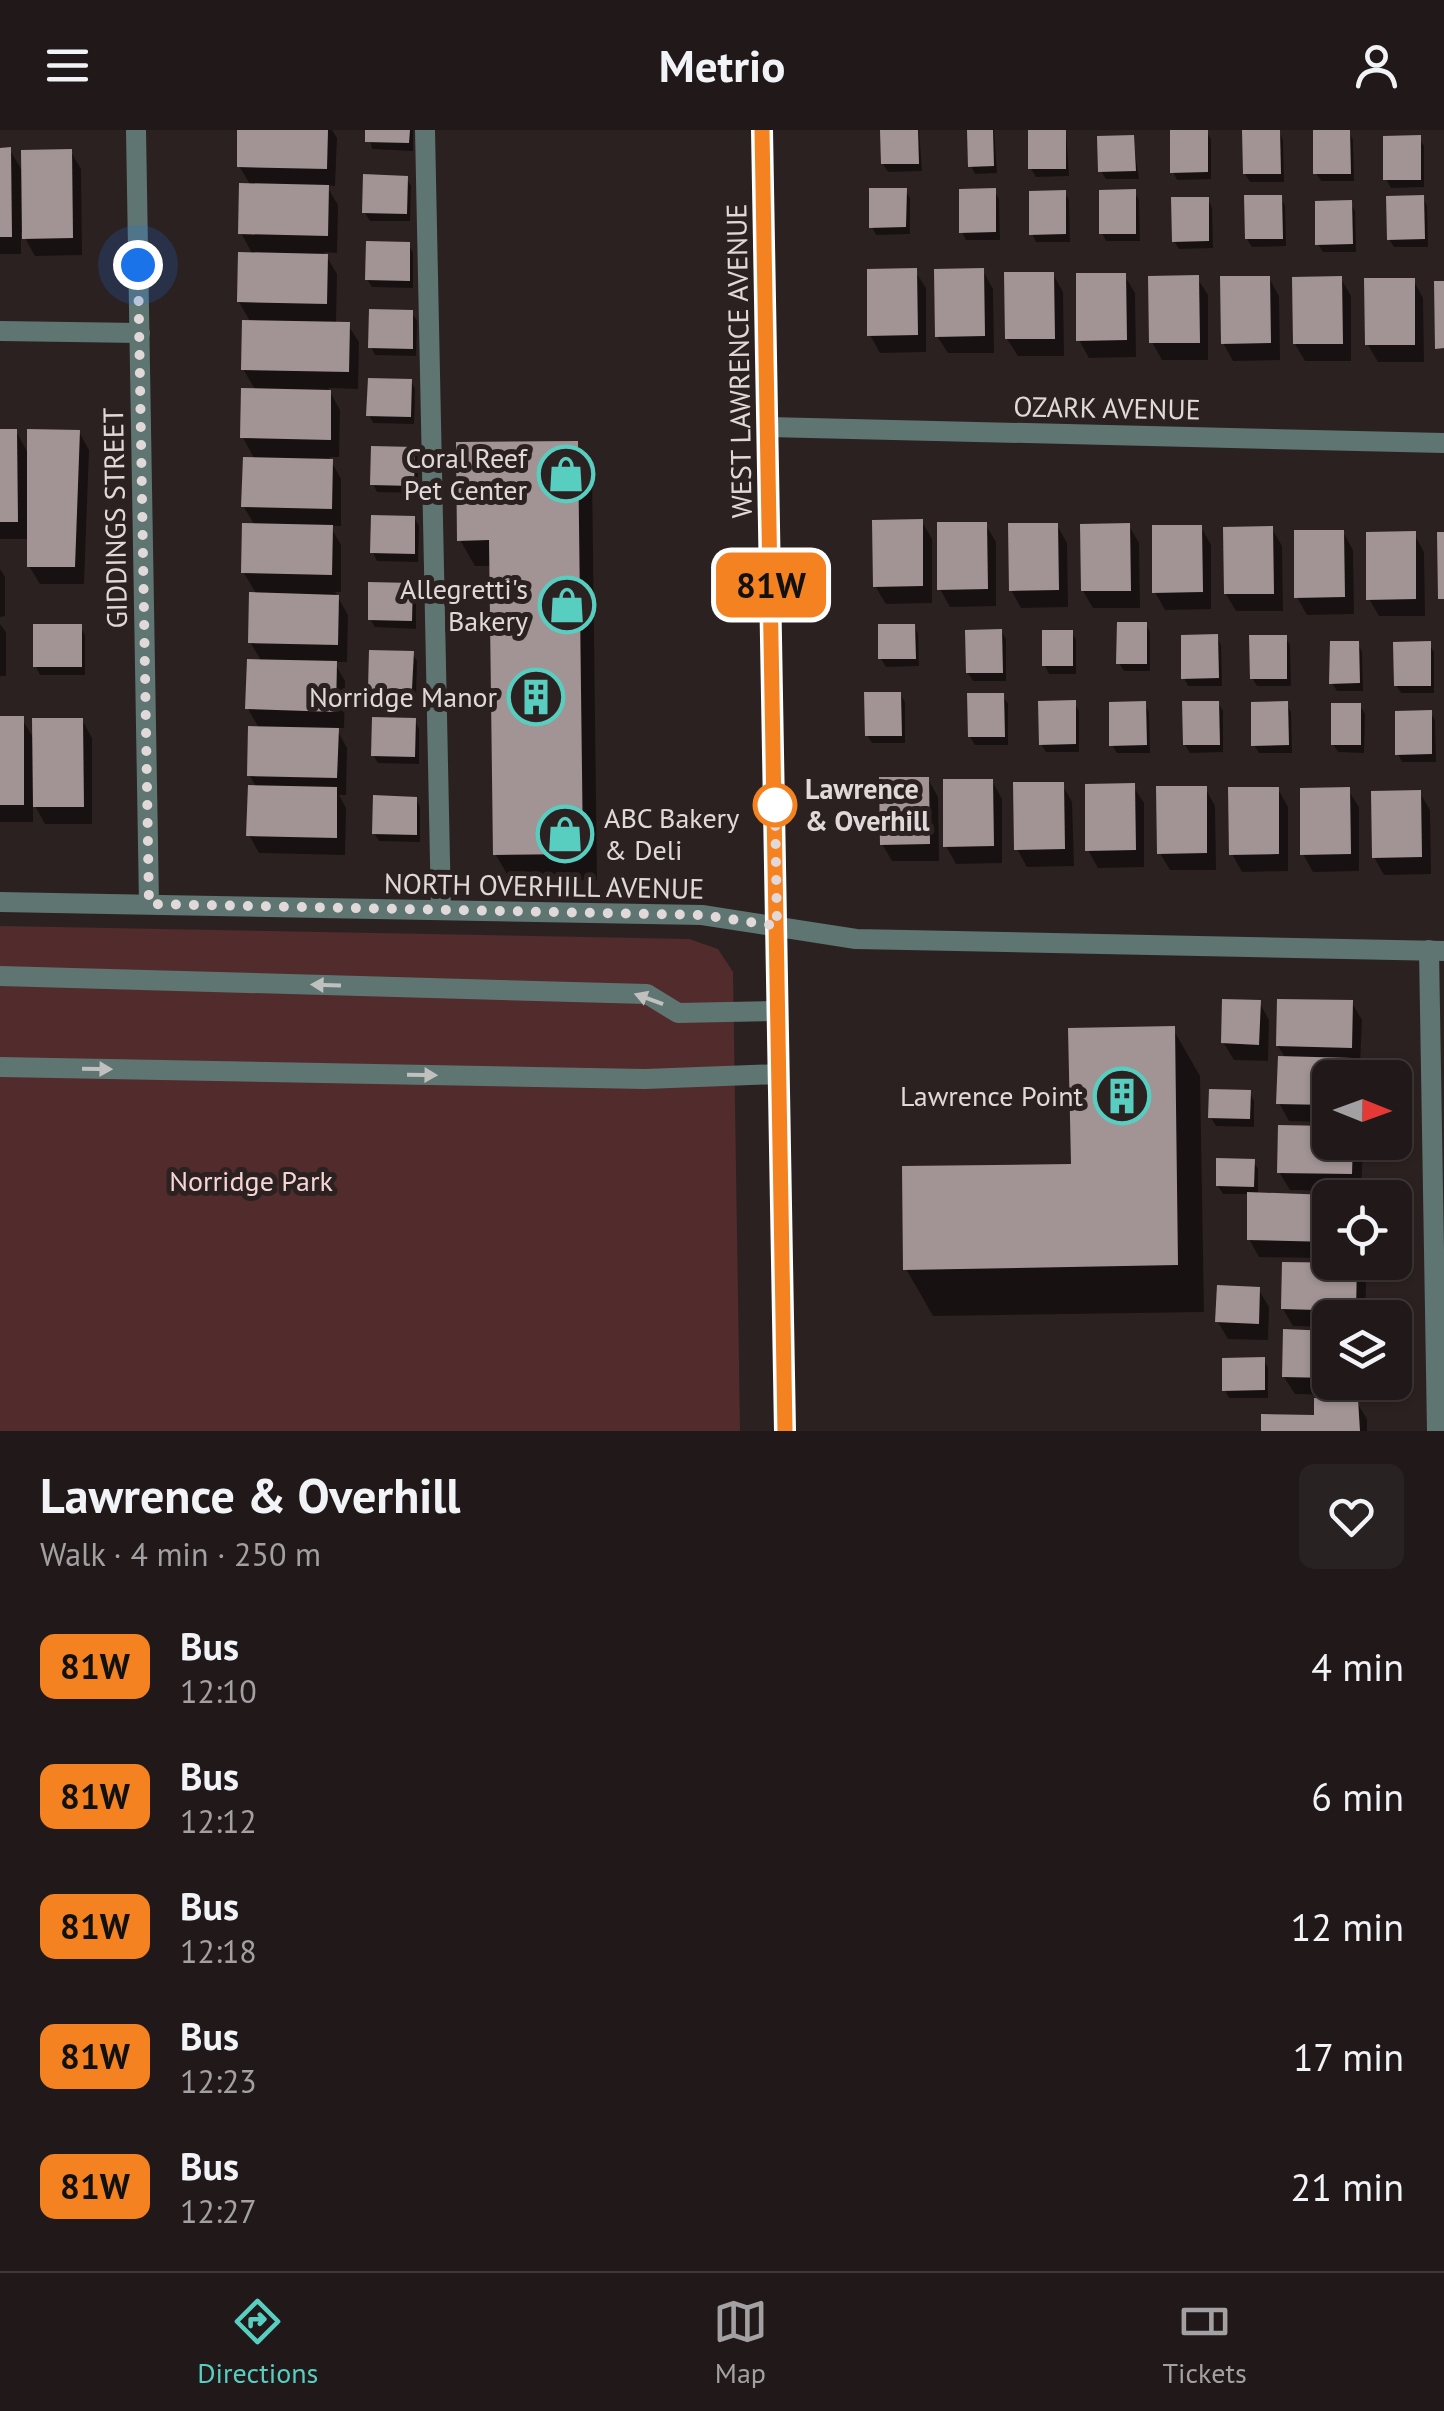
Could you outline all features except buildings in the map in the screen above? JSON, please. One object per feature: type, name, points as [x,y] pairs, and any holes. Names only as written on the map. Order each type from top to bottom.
[{"type":"main road","name":"WEST LAWRENCE AVENUE","points":[[762,130],[785,1431]]},
{"type":"street","name":"GIDDINGS STREET","points":[[136,130],[149,904]]},
{"type":"street","points":[[424,130],[441,910]]},
{"type":"street","points":[[0,330],[140,333]]},
{"type":"street","name":"OZARK AVENUE","points":[[768,427],[1444,443]]},
{"type":"street","name":"NORTH OVERHILL AVENUE","points":[[0,902],[702,915],[856,938],[1436,951]]},
{"type":"street","points":[[1436,951],[1437,1431]]},
{"type":"street","points":[[0,976],[647,994],[678,1013],[778,1011]]},
{"type":"street","points":[[0,1067],[646,1079],[780,1074]]},
{"type":"green space","name":"Norridge Park","points":[[0,926],[689,939],[718,949],[733,972],[740,1431],[0,1431]]},
{"type":"bus line","name":"81W","points":[[762,130],[785,1431]]},
{"type":"place","name":"Coral Reef Pet Center","points":[[566,474]]},
{"type":"place","name":"Allegretti's Bakery","points":[[567,605]]},
{"type":"place","name":"Norridge Manor","points":[[536,697]]},
{"type":"place","name":"Lawrence & Overhill","points":[[775,805]]},
{"type":"place","name":"ABC Bakery & Deli","points":[[565,834]]},
{"type":"place","name":"Lawrence Point","points":[[1122,1096]]},
{"type":"route","points":[[138,265],[149,904],[702,915],[777,926],[775,805]]}]
